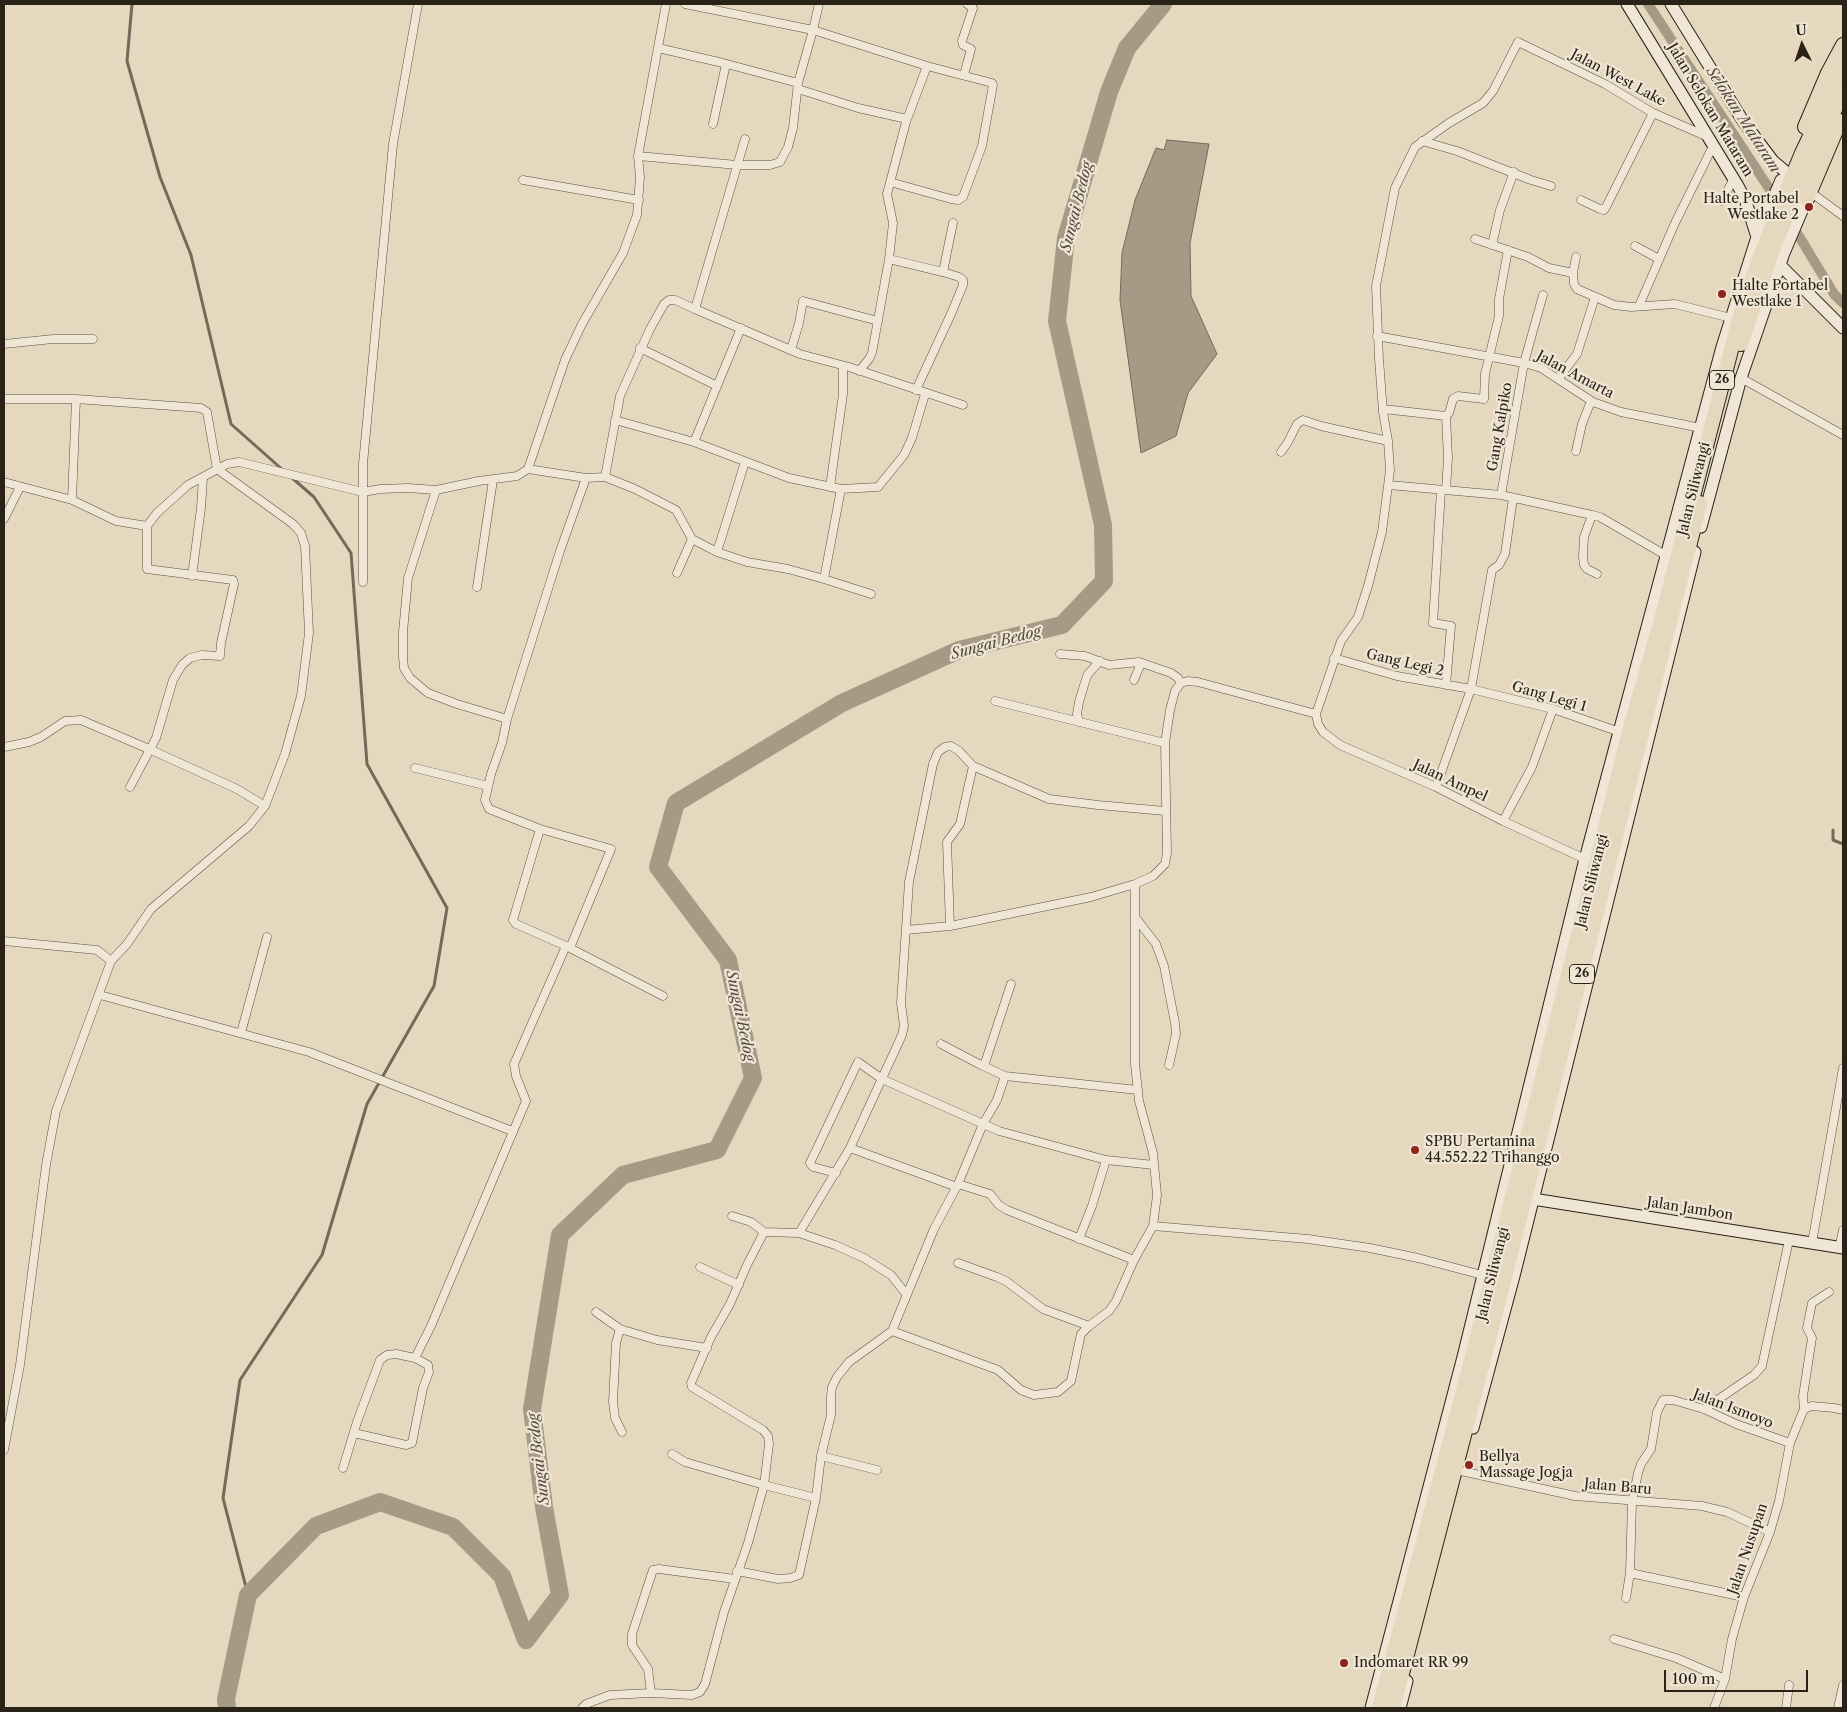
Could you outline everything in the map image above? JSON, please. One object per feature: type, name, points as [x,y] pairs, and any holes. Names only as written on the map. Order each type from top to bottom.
[{"type":"highway","points":[[1784,176],[1828,73],[1843,45]]},
{"type":"highway","name":"Jalan Siliwangi","points":[[1379,1708],[1622,738],[1660,642],[1744,300],[1771,241],[1843,67]]},
{"type":"highway","name":"Jalan Siliwangi","points":[[1807,155],[1843,93]]},
{"type":"highway","points":[[1808,195],[1843,114]]},
{"type":"highway","name":"Jalan Siliwangi","points":[[1393,1708],[1639,763],[1658,685],[1660,642]]},
{"type":"street","points":[[363,582],[363,464],[393,144],[418,4]]},
{"type":"street","points":[[130,787],[156,738],[173,680],[182,665],[190,658],[202,655],[220,656],[233,580],[147,569],[147,526],[157,513],[188,485],[227,464],[239,462],[363,492],[398,489],[436,490],[517,476],[528,469],[565,360],[582,324],[623,253],[637,215],[639,200],[638,156],[666,4]]},
{"type":"street","points":[[685,4],[813,30],[927,66],[992,83],[993,87],[982,146],[963,197],[958,200],[951,199],[890,182]]},
{"type":"street","points":[[638,156],[737,165],[770,165],[780,162],[788,148],[794,128],[798,86],[819,4]]},
{"type":"street","points":[[964,76],[971,49],[963,45],[962,41],[973,8],[967,4]]},
{"type":"street","name":"Jalan Selokan Mataram","points":[[1627,4],[1771,241]]},
{"type":"street","name":"Jalan Selokan Mataram","points":[[1671,4],[1743,120],[1784,176]]},
{"type":"street","name":"Jalan West Lake","points":[[1422,141],[1483,103],[1497,85],[1518,42],[1605,84],[1653,112],[1706,136]]},
{"type":"street","points":[[658,48],[726,64],[798,86],[858,108],[907,118]]},
{"type":"street","points":[[713,124],[726,64]]},
{"type":"street","points":[[859,370],[872,353],[889,259],[893,223],[887,194],[907,118],[927,66]]},
{"type":"street","points":[[1581,200],[1604,210],[1653,112]]},
{"type":"street","points":[[695,309],[745,139]]},
{"type":"street","points":[[906,930],[950,926],[1091,897],[1135,884],[1153,876],[1165,864],[1167,853],[1165,743],[1175,691],[1181,683],[1188,681],[1198,682],[1316,714],[1341,641],[1358,617],[1382,532],[1389,485],[1388,441],[1383,409],[1377,336],[1376,286],[1395,188],[1415,147],[1422,141],[1457,151],[1551,186]]},
{"type":"street","points":[[1639,306],[1713,146]]},
{"type":"street","points":[[1492,245],[1500,210],[1514,172]]},
{"type":"street","points":[[1784,176],[1765,217],[1780,265],[1843,328]]},
{"type":"street","points":[[1722,201],[1734,178]]},
{"type":"street","points":[[523,180],[639,200]]},
{"type":"street","points":[[1658,685],[1688,531],[1701,428],[1731,318],[1771,241],[1808,195],[1843,216]]},
{"type":"street","points":[[943,272],[954,223]]},
{"type":"street","points":[[1475,239],[1528,257],[1549,268],[1573,273]]},
{"type":"street","points":[[1635,246],[1659,260]]},
{"type":"street","points":[[1446,685],[1451,626],[1433,624],[1443,490],[1448,458],[1446,416],[1453,398],[1458,396],[1484,399],[1485,374],[1499,316],[1499,299],[1508,250]]},
{"type":"street","points":[[1576,257],[1573,273],[1574,284],[1577,288],[1595,298],[1614,305],[1675,304],[1731,318]]},
{"type":"street","points":[[889,259],[943,272],[960,277],[963,280],[963,285],[916,390]]},
{"type":"street","points":[[1371,1708],[1467,1358],[1482,1275],[1585,859],[1622,738],[1667,556],[1688,531],[1780,265]]},
{"type":"street","name":"Gang Kalpiko","points":[[1501,495],[1524,363],[1543,295]]},
{"type":"street","points":[[1558,379],[1577,354],[1595,298]]},
{"type":"street","points":[[605,477],[620,396],[640,348],[664,304],[669,300],[675,300],[791,350],[859,370],[962,405]]},
{"type":"street","points":[[791,350],[803,301],[878,321]]},
{"type":"street","points":[[694,442],[741,328]]},
{"type":"street","name":"Jalan Amarta","points":[[1377,336],[1524,363],[1540,368],[1591,401],[1621,412],[1701,428]]},
{"type":"street","points":[[4,344],[53,339],[93,339]]},
{"type":"street","points":[[640,348],[717,386]]},
{"type":"street","points":[[830,487],[843,394],[843,366]]},
{"type":"street","points":[[1741,378],[1843,435]]},
{"type":"street","points":[[615,420],[694,442],[789,478],[841,489],[879,486],[904,455],[912,438],[925,394]]},
{"type":"street","points":[[4,399],[76,399],[201,408],[207,412],[217,469],[293,524],[301,533],[305,546],[309,633],[301,696],[286,754],[265,806],[249,826],[151,909],[127,944],[111,961],[100,995],[71,1067],[56,1111],[46,1165],[20,1365],[4,1450]]},
{"type":"street","points":[[72,500],[76,399]]},
{"type":"street","points":[[1576,451],[1582,424],[1591,401]]},
{"type":"street","points":[[1383,409],[1446,416]]},
{"type":"street","points":[[1281,452],[1297,424],[1303,420],[1321,426],[1388,441]]},
{"type":"street","points":[[716,552],[745,462]]},
{"type":"street","points":[[528,469],[586,478],[605,477],[635,489],[676,510],[692,539],[716,552],[747,562],[788,569],[871,594]]},
{"type":"street","points":[[192,576],[203,478]]},
{"type":"street","points":[[415,1358],[431,1326],[526,1100],[516,1076],[514,1064],[611,850],[540,829],[490,809],[485,800],[507,719],[560,551],[586,478]]},
{"type":"street","points":[[478,587],[493,480]]},
{"type":"street","points":[[4,482],[72,500],[116,521],[147,526]]},
{"type":"street","points":[[1389,485],[1501,495],[1592,515],[1667,556]]},
{"type":"street","points":[[4,519],[20,487]]},
{"type":"street","points":[[824,579],[841,489]]},
{"type":"street","points":[[436,490],[408,578],[403,632],[404,668],[410,678],[428,694],[507,719]]},
{"type":"street","points":[[1436,787],[1471,689],[1492,570],[1499,565],[1505,554],[1513,498]]},
{"type":"street","points":[[1592,515],[1584,537],[1583,557],[1584,565],[1587,569],[1597,574]]},
{"type":"street","points":[[677,573],[692,539]]},
{"type":"street","points":[[1060,654],[1085,656],[1109,665],[1141,662],[1172,673],[1181,683]]},
{"type":"street","name":"Gang Legi 2","points":[[1334,658],[1397,676],[1471,689]]},
{"type":"street","points":[[1079,722],[1077,714],[1080,696],[1088,674],[1100,661]]},
{"type":"street","points":[[1134,680],[1141,662]]},
{"type":"street","name":"Gang Legi 1","points":[[1471,689],[1553,709],[1622,738]]},
{"type":"street","points":[[995,701],[1165,743]]},
{"type":"street","points":[[1503,821],[1532,767],[1553,709]]},
{"type":"street","name":"Jalan Ampel","points":[[1316,714],[1318,724],[1323,732],[1340,745],[1436,787],[1585,859]]},
{"type":"street","points":[[4,747],[29,742],[41,737],[65,721],[80,720],[149,748],[237,789],[265,806]]},
{"type":"street","points":[[799,1233],[850,1148],[902,1035],[904,1026],[901,1003],[909,882],[933,764],[938,752],[945,747],[951,746],[959,751],[973,766],[1049,799],[1165,811]]},
{"type":"street","points":[[1400,1708],[1533,1199],[1639,763]]},
{"type":"street","points":[[950,926],[947,842],[960,824],[973,766]]},
{"type":"street","points":[[415,768],[488,786]]},
{"type":"street","points":[[540,829],[513,920],[516,924],[568,947],[663,996]]},
{"type":"street","points":[[892,1331],[998,1370],[1021,1390],[1034,1394],[1046,1394],[1058,1392],[1071,1381],[1081,1334],[1088,1326],[1109,1311],[1116,1301],[1134,1260],[1153,1226],[1157,1195],[1153,1153],[1138,1090],[1135,1064],[1135,884]]},
{"type":"street","points":[[1134,917],[1156,944],[1164,966],[1176,1034],[1170,1065]]},
{"type":"street","points":[[241,1034],[267,937]]},
{"type":"street","points":[[4,941],[97,950],[111,961]]},
{"type":"street","points":[[984,1066],[1011,984]]},
{"type":"street","points":[[100,995],[309,1052],[512,1131]]},
{"type":"street","points":[[941,1044],[1006,1076],[1138,1090]]},
{"type":"street","points":[[836,1173],[813,1167],[810,1164],[858,1062],[882,1079],[999,1131],[1106,1160],[1154,1165]]},
{"type":"street","points":[[1812,1243],[1843,1068]]},
{"type":"street","points":[[651,1693],[648,1669],[632,1645],[632,1634],[653,1570],[778,1579],[790,1578],[799,1574],[816,1498],[821,1456],[831,1415],[830,1396],[832,1387],[849,1362],[892,1331],[934,1229],[958,1185],[983,1124],[997,1100],[1006,1076]]},
{"type":"street","points":[[850,1148],[990,1194],[1000,1206],[1007,1210],[1134,1260]]},
{"type":"street","points":[[1079,1239],[1092,1206],[1106,1160]]},
{"type":"street","name":"Jalan Jambon","points":[[1533,1199],[1841,1248]]},
{"type":"street","points":[[732,1216],[751,1222],[764,1232],[799,1233],[835,1245],[864,1258],[891,1275],[906,1294]]},
{"type":"street","points":[[1153,1226],[1308,1239],[1370,1248],[1418,1258],[1482,1275]]},
{"type":"street","points":[[1841,1248],[1843,1230]]},
{"type":"street","points":[[582,1708],[586,1704],[610,1695],[651,1693],[692,1695],[700,1692],[705,1684],[724,1612],[748,1543],[764,1486],[770,1444],[768,1436],[763,1430],[692,1387],[692,1380],[711,1337],[730,1304],[764,1232]]},
{"type":"street","points":[[1704,1409],[1754,1375],[1762,1366],[1789,1240]]},
{"type":"street","points":[[958,1263],[997,1277],[1044,1309],[1088,1326]]},
{"type":"street","points":[[700,1267],[739,1285]]},
{"type":"street","name":"Jalan Nusupan","points":[[1714,1708],[1725,1679],[1732,1639],[1744,1597],[1770,1532],[1779,1501],[1790,1444],[1804,1409],[1803,1396],[1812,1338],[1807,1328],[1812,1303],[1829,1292]]},
{"type":"street","points":[[596,1312],[620,1329],[657,1340],[707,1348]]},
{"type":"street","points":[[620,1329],[616,1343],[613,1402],[615,1418],[622,1432]]},
{"type":"street","points":[[343,1468],[357,1422],[380,1360],[387,1355],[396,1354],[415,1358],[428,1366],[429,1372],[423,1388],[412,1443],[406,1445],[354,1433]]},
{"type":"street","name":"Jalan Ismoyo","points":[[1626,1598],[1630,1573],[1632,1502],[1641,1464],[1652,1444],[1657,1412],[1661,1401],[1673,1400],[1704,1409],[1736,1424],[1790,1444]]},
{"type":"street","points":[[1804,1409],[1812,1406],[1843,1410]]},
{"type":"street","points":[[672,1454],[686,1462],[764,1486],[816,1498]]},
{"type":"street","points":[[821,1456],[877,1470]]},
{"type":"street","name":"Jalan Baru","points":[[1461,1471],[1567,1495],[1632,1502],[1682,1504],[1717,1509],[1770,1532]]},
{"type":"street","points":[[1630,1573],[1744,1597]]},
{"type":"street","points":[[1614,1639],[1676,1658],[1725,1679]]},
{"type":"street","points":[[1786,1708],[1789,1685]]},
{"type":"street","points":[[1838,1708],[1843,1685]]},
{"type":"shaded area","points":[[1167,140],[1209,144],[1190,243],[1191,296],[1217,354],[1188,393],[1176,436],[1141,453],[1120,300],[1122,253],[1135,200],[1156,148],[1164,150]]},
{"type":"waterway","points":[[132,4],[127,61],[160,177],[191,255],[231,424],[284,471]]},
{"type":"waterway","name":"Sungai Bedog","points":[[227,1708],[226,1699],[248,1595],[316,1526],[380,1502],[453,1527],[502,1576],[526,1640],[560,1595],[544,1507],[532,1409],[560,1235],[623,1175],[717,1150],[753,1078],[728,960],[658,867],[676,803],[842,703],[959,650],[1062,625],[1104,581],[1103,525],[1057,321],[1066,238],[1109,92],[1127,48],[1163,4]]},
{"type":"waterway","name":"Selokan Mataram","points":[[1648,4],[1778,202]]},
{"type":"waterway","name":"Selokan Mataram","points":[[1791,223],[1834,294],[1843,303]]},
{"type":"waterway","points":[[248,1595],[223,1498],[240,1380],[322,1255],[367,1104],[434,986],[447,908],[367,764],[351,553],[314,497],[291,477]]},
{"type":"waterway","points":[[1833,830],[1833,840],[1843,844]]},
{"type":"place","name":"Halte Portabel Westlake 2","points":[[1809,207]]},
{"type":"place","name":"Halte Portabel Westlake 1","points":[[1722,294]]},
{"type":"place","name":"SPBU Pertamina 44.552.22 Trihanggo","points":[[1415,1150]]},
{"type":"place","name":"Bellya Massage Jogja","points":[[1469,1465]]},
{"type":"place","name":"Indomaret RR 99","points":[[1344,1663]]}]
